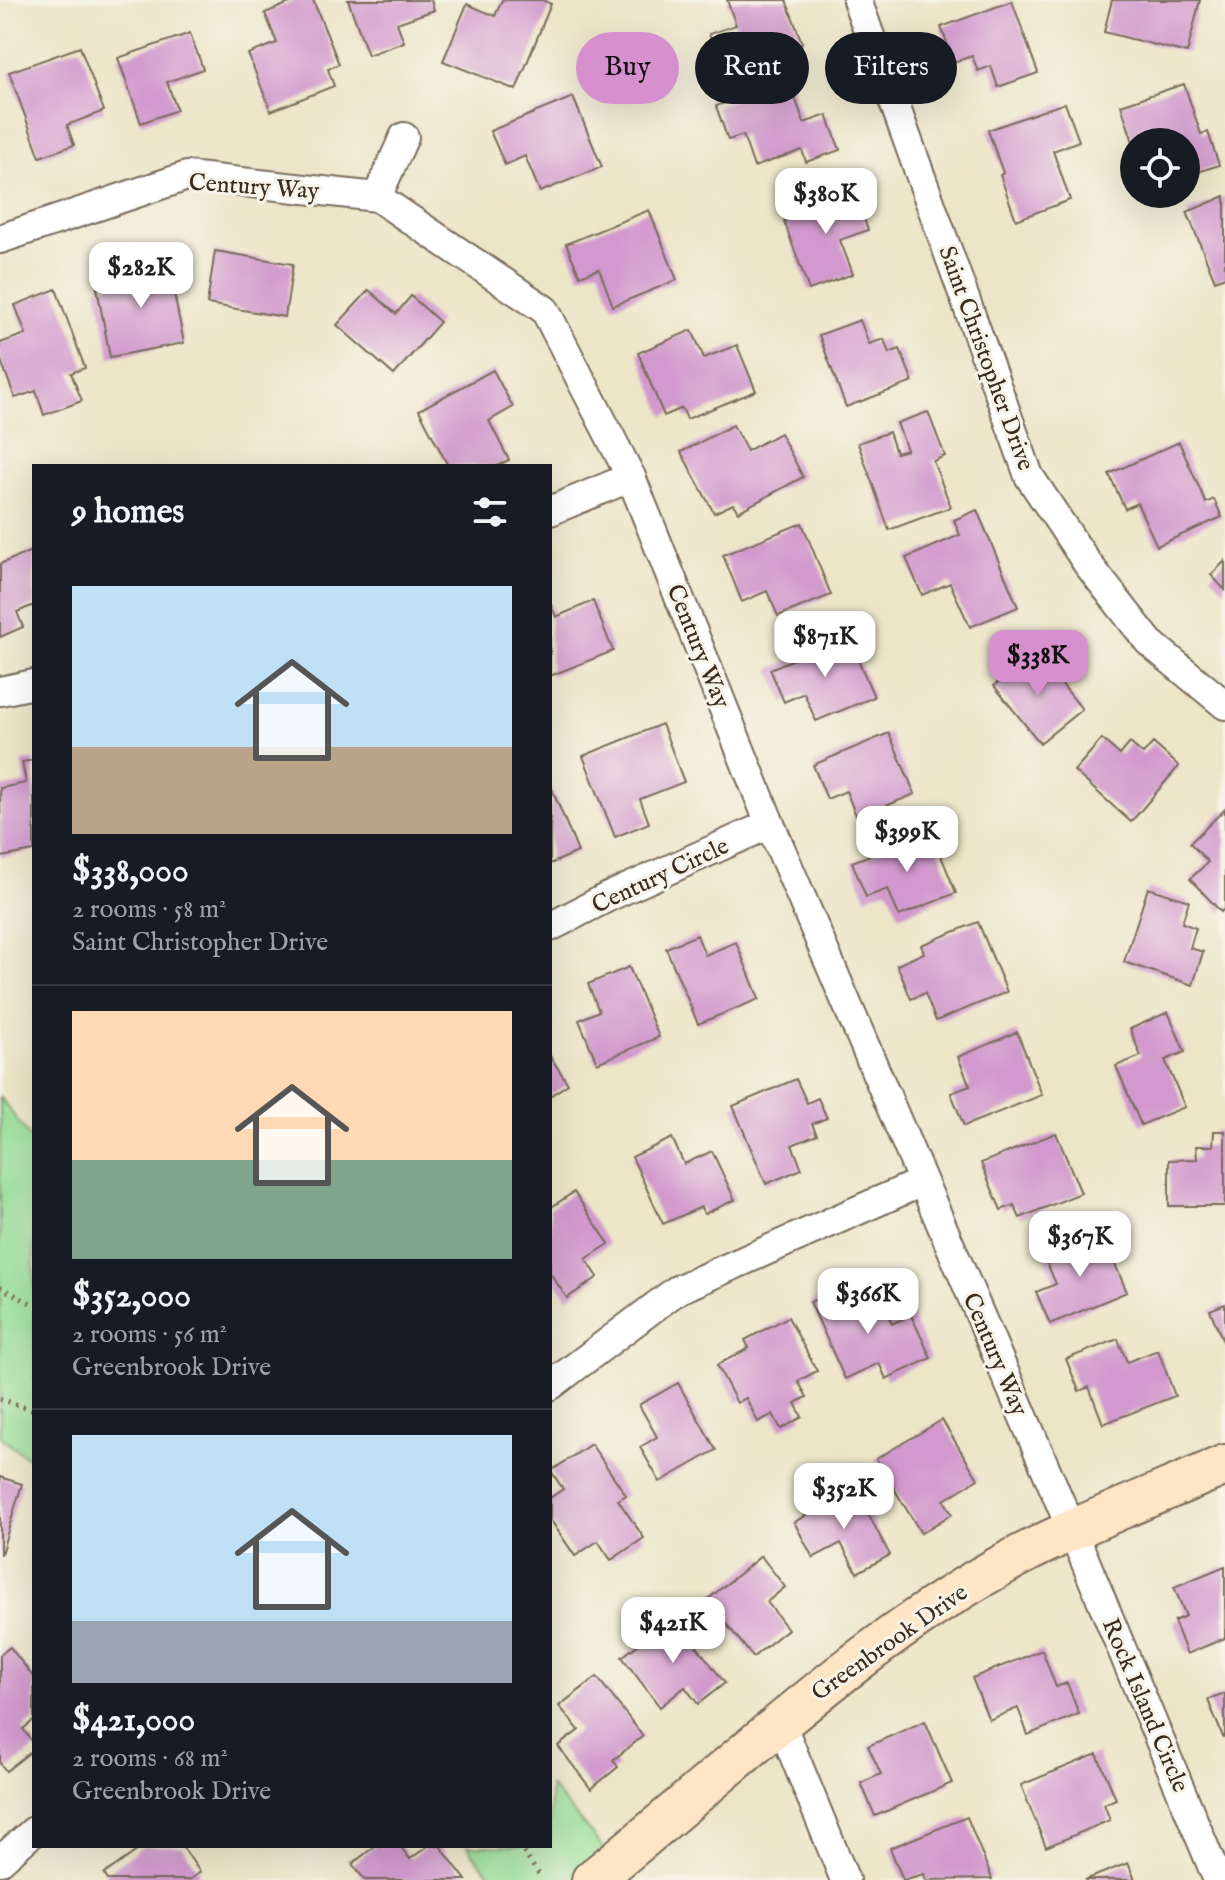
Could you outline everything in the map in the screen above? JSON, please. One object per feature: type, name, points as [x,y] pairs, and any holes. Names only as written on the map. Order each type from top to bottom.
[{"type":"street","name":"Saint Christopher Drive","points":[[857,0],[1029,476],[1087,563],[1149,642],[1225,705]]},
{"type":"street","points":[[377,197],[404,137]]},
{"type":"street","name":"Century Way","points":[[0,239],[187,176],[377,197],[545,310],[631,477],[770,824],[1073,1531]]},
{"type":"street","points":[[552,510],[631,477]]},
{"type":"street","points":[[0,691],[32,684]]},
{"type":"street","name":"Century Circle","points":[[552,926],[608,897],[770,824]]},
{"type":"street","points":[[552,1384],[677,1290],[922,1182]]},
{"type":"street","name":"Greenbrook Drive","points":[[592,1880],[780,1721],[900,1629],[985,1575],[1073,1531],[1225,1465]]},
{"type":"street","name":"Rock Island Circle","points":[[1073,1531],[1218,1880]]},
{"type":"street","points":[[780,1721],[845,1880]]},
{"type":"street","points":[[0,1861],[32,1833]]},
{"type":"path","points":[[0,1287],[32,1304]]},
{"type":"path","points":[[0,1399],[32,1409]]},
{"type":"path","points":[[520,1848],[540,1876]]},
{"type":"green space","points":[[0,1097],[32,1140],[32,1461],[0,1437]]},
{"type":"green space","points":[[552,1788],[631,1880],[494,1880],[469,1848],[552,1848]]},
{"type":"building","points":[[297,0],[313,0],[339,64],[328,69],[334,86],[271,111],[248,54],[277,43],[265,13]]},
{"type":"building","points":[[348,0],[431,0],[434,10],[397,23],[404,42],[368,55]]},
{"type":"building","points":[[502,0],[543,0],[551,4],[516,90],[443,61],[467,4],[495,16]]},
{"type":"building","points":[[727,0],[786,0],[798,32],[715,32],[736,25]]},
{"type":"building","points":[[1112,0],[1200,0],[1187,53],[1104,32]]},
{"type":"building","points":[[1012,1],[1038,73],[998,87],[991,66],[978,71],[972,56],[957,61],[957,32],[943,32],[941,27]]},
{"type":"building","points":[[190,33],[203,69],[167,82],[177,110],[141,123],[118,58]]},
{"type":"building","points":[[80,47],[104,111],[67,125],[74,145],[40,157],[9,72]]},
{"type":"building","points":[[1184,84],[1199,128],[1128,128],[1121,105]]},
{"type":"building","points":[[573,97],[602,167],[540,192],[525,156],[505,165],[490,131]]},
{"type":"building","points":[[1065,103],[1079,141],[1053,151],[1070,200],[1016,220],[988,130]]},
{"type":"building","points":[[797,104],[804,123],[827,115],[840,150],[806,162],[802,150],[754,167],[743,135],[728,140],[716,106]]},
{"type":"building","points":[[1200,131],[1201,134],[1208,132],[1219,165],[1200,171]]},
{"type":"building","points":[[852,186],[868,230],[840,240],[853,274],[809,290],[784,221],[803,214],[800,205]]},
{"type":"building","points":[[1225,196],[1225,277],[1215,281],[1187,212]]},
{"type":"building","points":[[649,210],[677,280],[613,306],[599,269],[580,276],[566,244]]},
{"type":"building","points":[[215,251],[293,264],[285,317],[207,304]]},
{"type":"building","points":[[166,254],[184,343],[110,357],[97,288],[135,280],[131,261]]},
{"type":"building","points":[[56,289],[85,368],[71,373],[82,401],[44,415],[36,391],[15,398],[0,358],[0,343],[26,334],[15,305]]},
{"type":"building","points":[[369,290],[396,314],[411,296],[440,322],[394,375],[337,325]]},
{"type":"building","points":[[860,320],[869,344],[884,339],[889,353],[900,349],[913,382],[846,407],[819,335]]},
{"type":"building","points":[[692,330],[704,358],[737,345],[756,391],[687,419],[682,408],[664,416],[638,353]]},
{"type":"building","points":[[493,370],[513,407],[489,421],[509,460],[501,464],[447,464],[419,410]]},
{"type":"building","points":[[928,412],[945,456],[933,461],[951,507],[889,530],[858,443],[889,432],[896,453],[907,450],[897,423]]},
{"type":"building","points":[[733,425],[747,451],[780,433],[803,477],[738,512],[733,504],[714,513],[681,452]]},
{"type":"building","points":[[1179,442],[1206,503],[1214,499],[1222,517],[1157,546],[1137,503],[1125,509],[1109,474]]},
{"type":"building","points":[[977,510],[1018,607],[970,627],[950,583],[922,595],[906,558],[960,535],[954,520]]},
{"type":"building","points":[[802,523],[831,595],[778,616],[767,591],[742,602],[723,555]]},
{"type":"building","points":[[32,551],[32,606],[17,612],[23,627],[0,637],[0,564]]},
{"type":"building","points":[[1225,561],[1225,590],[1211,575]]},
{"type":"building","points":[[593,601],[613,651],[552,675],[552,607],[556,617]]},
{"type":"building","points":[[848,636],[874,697],[816,721],[804,693],[784,702],[770,669]]},
{"type":"building","points":[[1036,652],[1082,709],[1040,743],[994,686]]},
{"type":"building","points":[[662,724],[684,782],[640,799],[649,823],[615,837],[583,756]]},
{"type":"building","points":[[889,733],[915,794],[857,818],[846,791],[827,799],[813,765]]},
{"type":"building","points":[[1102,739],[1120,755],[1130,743],[1143,754],[1153,743],[1179,766],[1131,822],[1074,771]]},
{"type":"building","points":[[32,760],[32,851],[1,857],[0,788],[26,783],[22,762]]},
{"type":"building","points":[[552,789],[578,852],[552,863]]},
{"type":"building","points":[[1225,809],[1225,908],[1221,912],[1190,879],[1208,862],[1190,843]]},
{"type":"building","points":[[931,831],[956,893],[899,916],[888,889],[866,897],[852,862]]},
{"type":"building","points":[[1148,888],[1189,901],[1182,923],[1196,928],[1190,948],[1203,952],[1193,985],[1124,962]]},
{"type":"building","points":[[978,922],[1007,992],[936,1021],[925,993],[911,999],[897,965],[924,953],[921,945]]},
{"type":"building","points":[[697,935],[705,955],[736,942],[759,999],[698,1024],[666,948]]},
{"type":"building","points":[[629,967],[659,1037],[597,1063],[579,1020],[599,1011],[588,984]]},
{"type":"building","points":[[1168,1012],[1185,1052],[1165,1060],[1185,1107],[1141,1125],[1116,1066],[1141,1056],[1130,1029]]},
{"type":"building","points":[[1017,1032],[1042,1095],[964,1126],[951,1093],[970,1086],[958,1057]]},
{"type":"building","points":[[552,1059],[568,1084],[552,1095]]},
{"type":"building","points":[[796,1079],[807,1103],[818,1098],[827,1118],[812,1124],[817,1135],[792,1145],[802,1169],[766,1184],[733,1106]]},
{"type":"building","points":[[1214,1131],[1225,1131],[1225,1206],[1169,1206],[1169,1160],[1197,1159],[1196,1146],[1213,1146]]},
{"type":"building","points":[[1056,1133],[1081,1193],[1020,1218],[1014,1205],[1001,1210],[981,1163]]},
{"type":"building","points":[[672,1138],[684,1164],[712,1151],[735,1200],[704,1214],[701,1207],[663,1224],[632,1157]]},
{"type":"building","points":[[574,1192],[609,1244],[586,1259],[598,1277],[567,1298],[552,1276],[552,1207]]},
{"type":"building","points":[[1101,1232],[1127,1292],[1050,1324],[1036,1292],[1056,1284],[1044,1256]]},
{"type":"building","points":[[841,1288],[850,1307],[879,1294],[892,1324],[911,1315],[931,1358],[886,1379],[879,1363],[845,1379],[810,1302]]},
{"type":"building","points":[[1225,1304],[1225,1346],[1210,1310]]},
{"type":"building","points":[[788,1317],[817,1371],[798,1381],[807,1397],[795,1403],[802,1417],[781,1429],[773,1414],[758,1422],[746,1398],[737,1403],[717,1365],[749,1348],[745,1340]]},
{"type":"building","points":[[1118,1339],[1127,1362],[1158,1350],[1175,1396],[1103,1424],[1089,1387],[1079,1391],[1066,1359]]},
{"type":"building","points":[[678,1383],[716,1450],[660,1482],[640,1447],[657,1437],[639,1405]]},
{"type":"building","points":[[942,1420],[978,1479],[944,1500],[952,1514],[921,1533],[876,1459]]},
{"type":"building","points":[[591,1444],[626,1495],[618,1500],[644,1538],[611,1560],[598,1541],[575,1556],[552,1522],[552,1497],[563,1489],[552,1470]]},
{"type":"building","points":[[0,1477],[22,1484],[1,1554],[0,1554]]},
{"type":"building","points":[[855,1489],[890,1555],[857,1573],[841,1543],[813,1558],[794,1522]]},
{"type":"building","points":[[761,1556],[785,1587],[767,1602],[788,1629],[753,1657],[707,1600]]},
{"type":"building","points":[[1225,1566],[1225,1638],[1187,1654],[1174,1621],[1186,1616],[1174,1587]]},
{"type":"building","points":[[674,1617],[725,1683],[698,1704],[685,1687],[660,1707],[622,1657]]},
{"type":"building","points":[[10,1647],[32,1675],[32,1722],[23,1729],[32,1741],[32,1751],[6,1771],[0,1763],[0,1655]]},
{"type":"building","points":[[1042,1650],[1056,1687],[1067,1683],[1079,1714],[1028,1735],[1018,1708],[989,1720],[972,1678]]},
{"type":"building","points":[[597,1677],[643,1736],[613,1760],[618,1767],[591,1789],[558,1746],[579,1730],[559,1706]]},
{"type":"building","points":[[1225,1694],[1225,1736],[1223,1737],[1208,1700]]},
{"type":"building","points":[[925,1721],[952,1783],[875,1816],[861,1783],[881,1774],[868,1746]]},
{"type":"building","points":[[1097,1754],[1116,1799],[1104,1804],[1110,1820],[1046,1847],[1021,1785]]},
{"type":"building","points":[[967,1817],[992,1879],[926,1880],[924,1874],[903,1880],[890,1848]]},
{"type":"building","points":[[141,1848],[183,1848],[200,1872],[189,1880],[108,1880],[104,1874]]},
{"type":"building","points":[[372,1848],[402,1848],[410,1859],[425,1848],[442,1848],[466,1880],[365,1880],[352,1864]]},
{"type":"building","points":[[1128,1863],[1135,1880],[1085,1880]]}]
